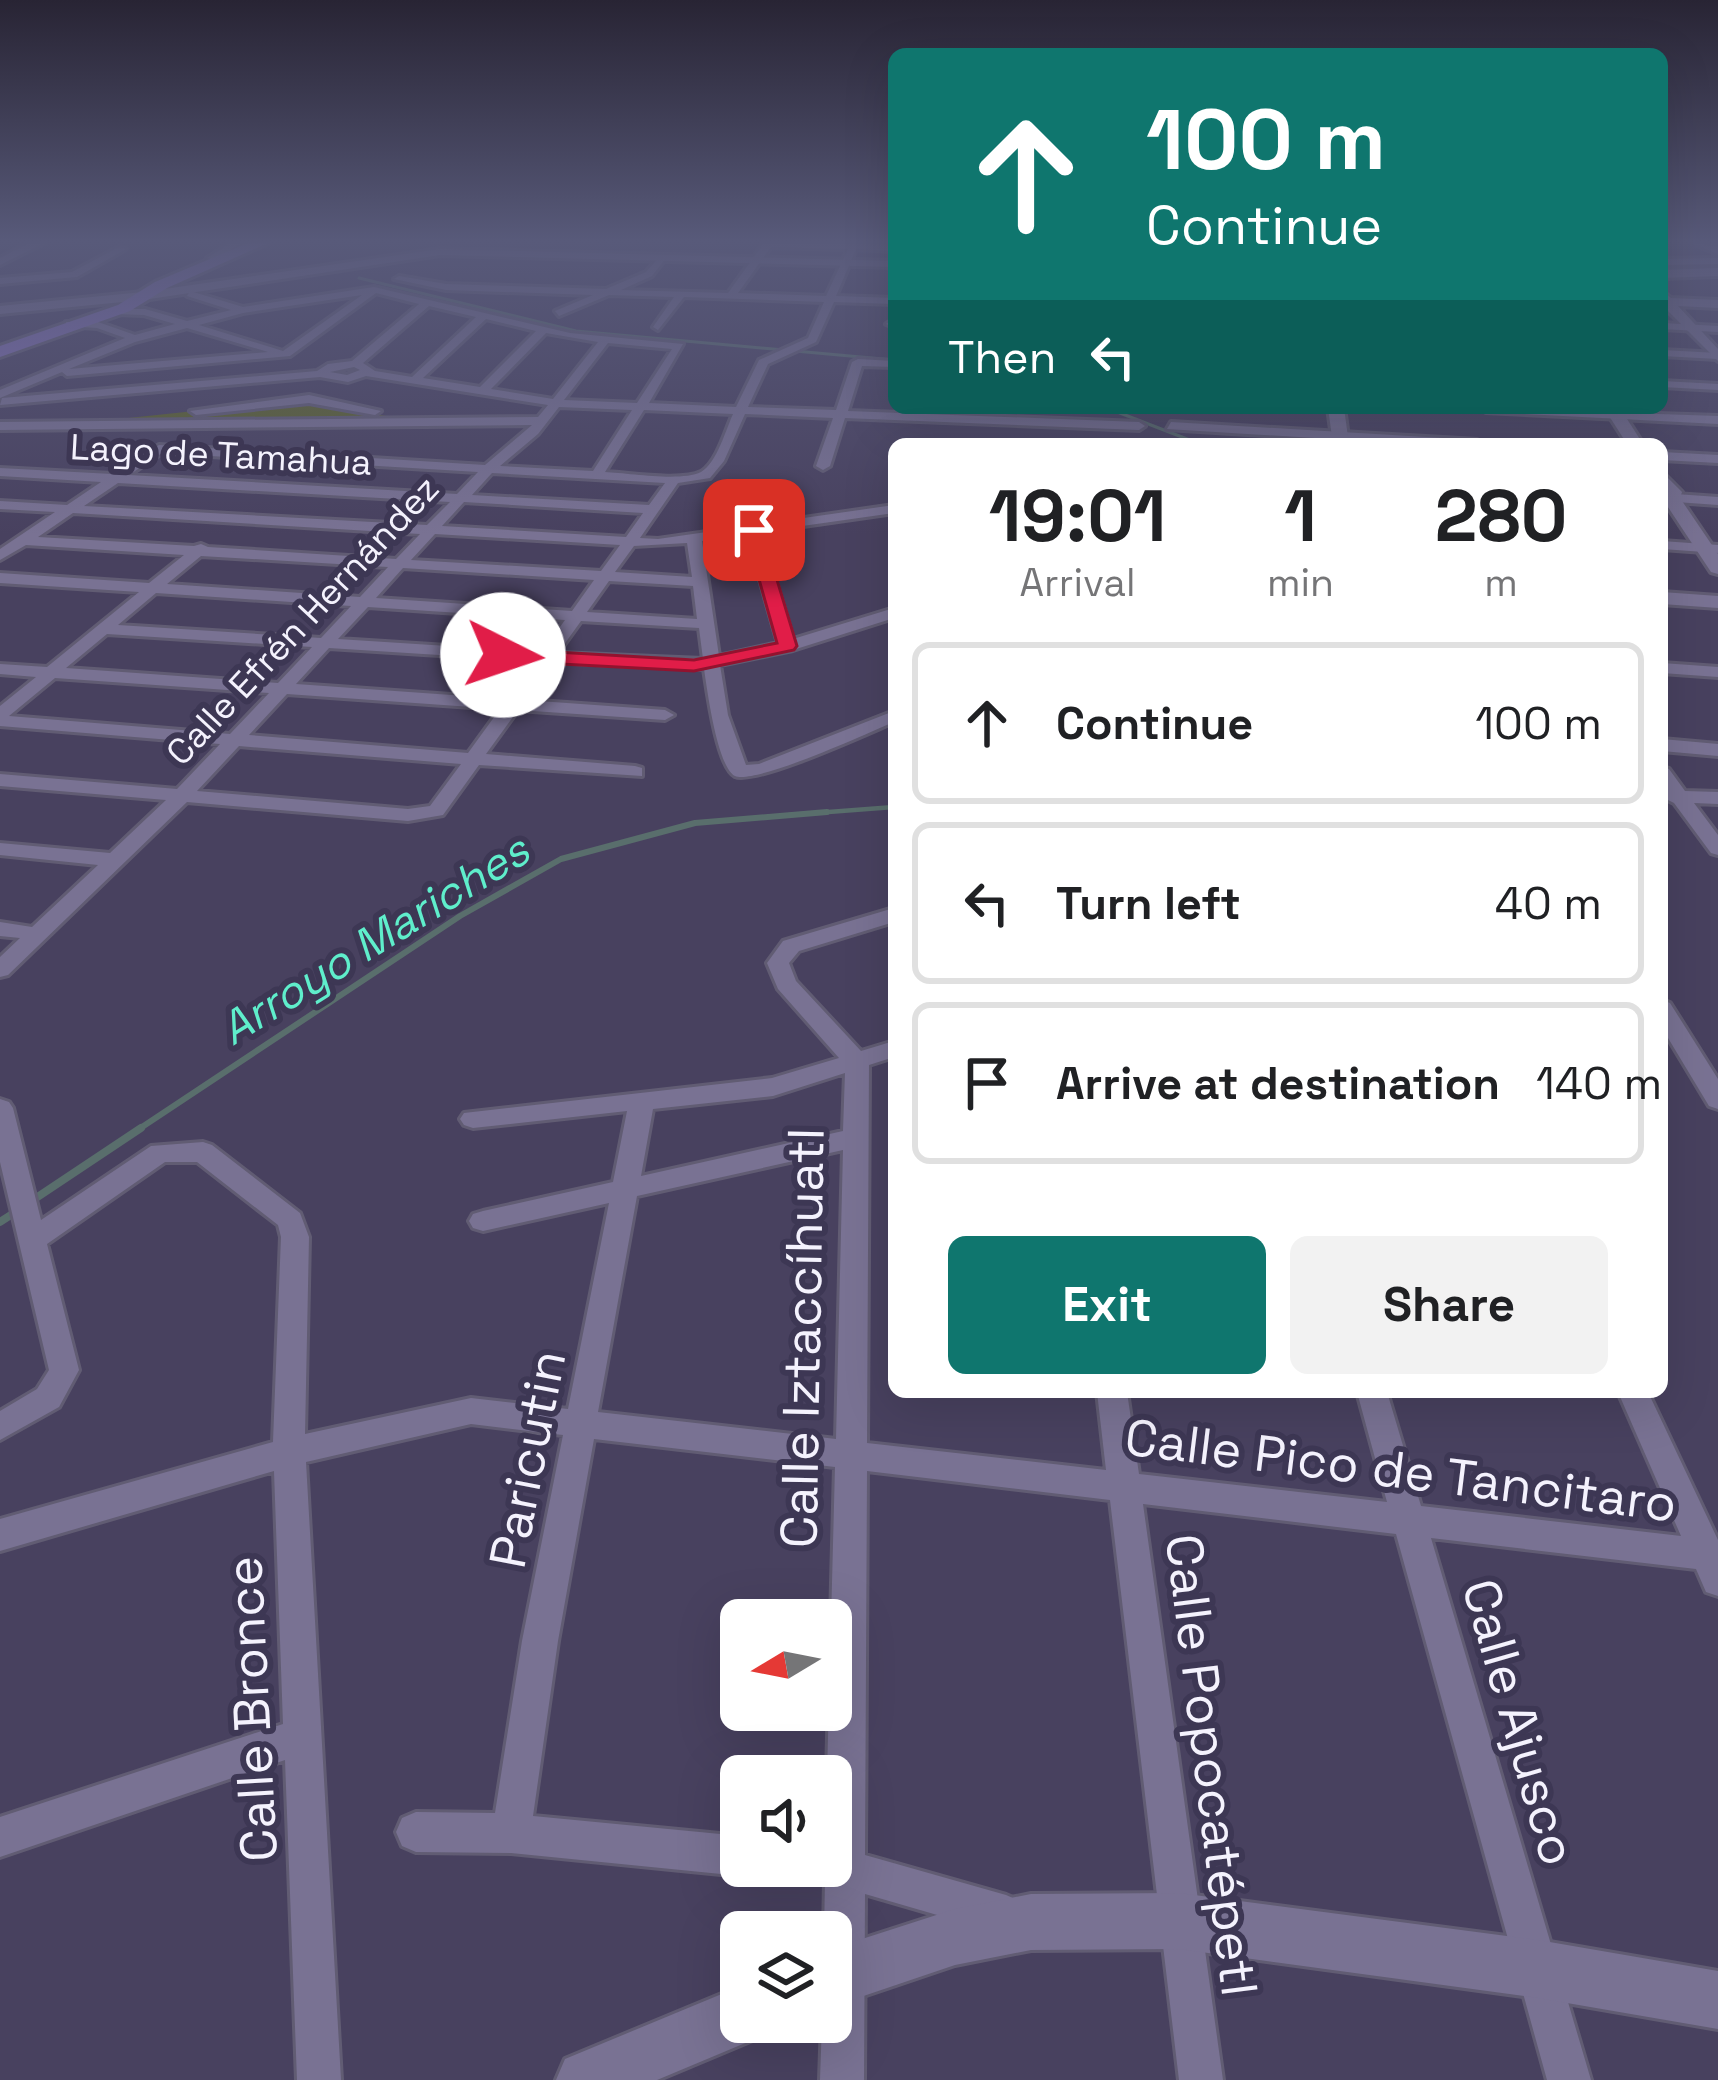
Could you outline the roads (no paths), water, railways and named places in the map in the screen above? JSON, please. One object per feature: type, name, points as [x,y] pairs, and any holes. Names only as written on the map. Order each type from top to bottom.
[{"type":"main road","points":[[0,352],[30,340]]},
{"type":"main road","points":[[852,1970],[955,1937],[1031,1922],[1179,1921],[1718,2000]]},
{"type":"main road","points":[[586,2080],[720,2024]]},
{"type":"street","points":[[0,398],[129,340]]},
{"type":"street","points":[[140,340],[154,345]]},
{"type":"street","points":[[193,341],[205,340]]},
{"type":"street","points":[[239,340],[286,354],[340,379]]},
{"type":"street","points":[[47,375],[286,354],[305,340]]},
{"type":"street","points":[[355,364],[383,340]]},
{"type":"street","points":[[414,381],[457,340]]},
{"type":"street","points":[[482,392],[533,340]]},
{"type":"street","points":[[598,472],[679,346],[599,340]]},
{"type":"street","points":[[0,556],[159,449],[674,480],[711,472],[763,362],[812,340]]},
{"type":"street","name":"Calle Efrén Hernández","points":[[0,970],[182,796],[489,468],[543,421],[604,341]]},
{"type":"street","points":[[104,350],[173,343]]},
{"type":"street","points":[[1668,353],[1718,356]]},
{"type":"street","points":[[823,466],[858,362],[888,364]]},
{"type":"street","points":[[0,398],[322,371],[355,364],[370,368],[368,373]]},
{"type":"street","points":[[309,399],[340,379],[368,373],[555,403],[942,419],[1049,415],[1310,438]]},
{"type":"street","points":[[1668,384],[1718,387]]},
{"type":"street","points":[[44,425],[309,399],[432,422]]},
{"type":"street","points":[[1649,414],[1718,420]]},
{"type":"street","points":[[0,427],[543,421]]},
{"type":"street","points":[[1668,456],[1718,459]]},
{"type":"street","points":[[0,718],[147,590],[314,458]]},
{"type":"street","name":"Lago de Tamahua","points":[[0,472],[654,509]]},
{"type":"street","points":[[0,780],[408,815],[436,811],[674,480]]},
{"type":"street","points":[[1668,496],[1718,501]]},
{"type":"street","points":[[1668,499],[1712,549],[1718,568]]},
{"type":"street","points":[[0,505],[629,542],[694,539],[888,510]]},
{"type":"street","points":[[754,530],[788,646]]},
{"type":"street","points":[[0,539],[698,582]]},
{"type":"street","points":[[694,539],[718,715],[733,763],[745,773],[888,718]]},
{"type":"street","points":[[1668,545],[1712,549]]},
{"type":"street","points":[[0,578],[704,624]]},
{"type":"street","points":[[1668,599],[1716,604]]},
{"type":"street","points":[[101,629],[711,664],[888,615]]},
{"type":"street","points":[[1668,668],[1718,672]]},
{"type":"street","points":[[0,669],[665,715]]},
{"type":"street","points":[[0,718],[634,772]]},
{"type":"street","points":[[1668,746],[1718,750]]},
{"type":"street","points":[[1671,797],[1718,798]]},
{"type":"street","points":[[1671,797],[1718,849]]},
{"type":"street","points":[[0,849],[115,860]]},
{"type":"street","points":[[856,1062],[786,984],[778,963],[791,946],[888,917]]},
{"type":"street","points":[[0,929],[36,934]]},
{"type":"street","points":[[1668,1018],[1718,1100]]},
{"type":"street","points":[[473,1119],[773,1087],[888,1050]]},
{"type":"street","name":"Calle Iztaccíhuatl","points":[[842,1755],[856,1062]]},
{"type":"street","name":"Paricutin","points":[[511,1833],[541,1641],[641,1103]]},
{"type":"street","points":[[0,1108],[63,1359],[62,1380],[41,1406],[0,1426]]},
{"type":"street","points":[[483,1221],[857,1137]]},
{"type":"street","name":"Calle Bronce","points":[[21,1204],[160,1154],[203,1152],[290,1220],[295,1237],[289,1452],[319,2080]]},
{"type":"street","name":"Calle Popocatépetl","points":[[1113,1398],[1202,2080]]},
{"type":"street","name":"Calle Ajusco","points":[[1374,1398],[1569,2080]]},
{"type":"street","points":[[1636,1398],[1714,1563]]},
{"type":"street","name":"Calle Pico de Tancitaro","points":[[0,1535],[289,1452],[471,1411],[1408,1518],[1714,1563]]},
{"type":"street","points":[[0,1837],[305,1735]]},
{"type":"street","points":[[416,1832],[511,1833],[720,1854]]},
{"type":"street","points":[[852,1869],[1031,1922]]},
{"type":"street","name":"Calle Iztaccíhuatl","points":[[841,2043],[842,2080]]},
{"type":"waterway","name":"Arroyo Mariches","points":[[675,340],[888,359]]},
{"type":"waterway","name":"Arroyo Mariches","points":[[1122,414],[1184,438]]},
{"type":"waterway","name":"Arroyo Mariches","points":[[812,813],[888,807]]},
{"type":"waterway","name":"Arroyo Mariches","points":[[812,813],[827,812]]},
{"type":"waterway","name":"Arroyo Mariches","points":[[136,1131],[460,916],[561,859],[695,823],[812,813]]},
{"type":"waterway","name":"Arroyo Mariches","points":[[789,815],[812,813]]},
{"type":"waterway","name":"Arroyo Mariches","points":[[33,1200],[141,1128]]},
{"type":"waterway","name":"Arroyo Mariches","points":[[0,1222],[17,1211]]}]
